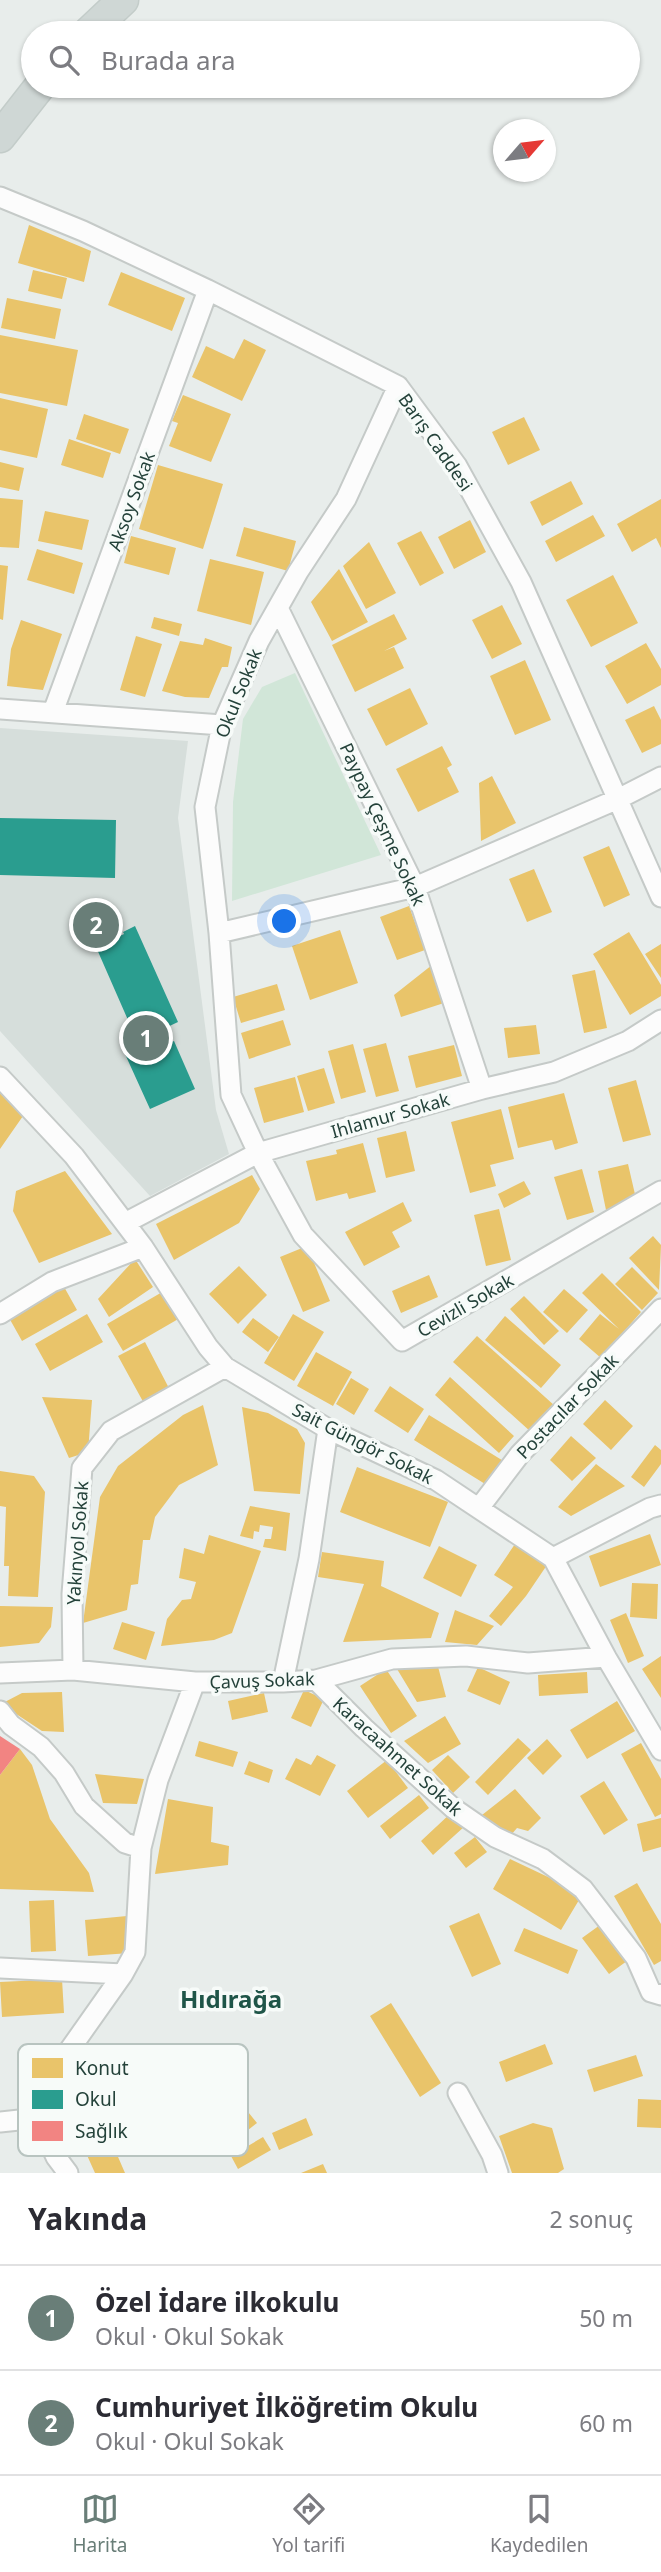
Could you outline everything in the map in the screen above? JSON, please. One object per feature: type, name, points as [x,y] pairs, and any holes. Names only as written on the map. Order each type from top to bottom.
[{"type":"main road","points":[[101,21],[123,0]]},
{"type":"main road","points":[[0,137],[31,98]]},
{"type":"street","name":"Barış Caddesi","points":[[0,197],[83,231],[208,290],[398,386],[457,466],[521,582],[661,897]]},
{"type":"street","name":"Aksoy Sokak","points":[[53,712],[208,290]]},
{"type":"street","name":"Okul Sokak","points":[[258,1153],[230,1095],[219,933],[205,807],[222,725],[259,641],[298,572],[346,499],[398,386]]},
{"type":"street","name":"Paypay Çeşme Sokak","points":[[278,608],[415,887],[482,1089]]},
{"type":"street","points":[[0,709],[222,725]]},
{"type":"street","points":[[219,933],[415,887],[618,799],[661,777]]},
{"type":"street","name":"Ihlamur Sokak","points":[[125,1223],[258,1153],[482,1089],[554,1072],[628,1041],[661,1020]]},
{"type":"street","name":"Sait Güngör Sokak","points":[[0,1077],[74,1156],[143,1247],[208,1347],[225,1367],[328,1429],[436,1480],[553,1558],[606,1657],[661,1750]]},
{"type":"street","name":"Cevizli Sokak","points":[[258,1153],[303,1235],[402,1341],[661,1191]]},
{"type":"street","points":[[0,1314],[52,1282],[143,1247]]},
{"type":"street","name":"Postacılar Sokak","points":[[479,1508],[520,1454],[661,1309]]},
{"type":"street","name":"Yakınyol Sokak","points":[[73,1670],[72,1594],[82,1468],[111,1431],[225,1367]]},
{"type":"street","points":[[283,1682],[309,1559],[328,1429]]},
{"type":"street","points":[[553,1558],[657,1503]]},
{"type":"street","name":"Çavuş Sokak","points":[[0,1672],[73,1670],[195,1682],[283,1682],[316,1680],[392,1660],[466,1656],[528,1663],[606,1657]]},
{"type":"street","name":"Karacaahmet Sokak","points":[[316,1680],[364,1728],[453,1808],[495,1837],[543,1859],[583,1889],[636,1958],[650,1992],[661,1995]]},
{"type":"street","points":[[74,2044],[123,1974],[135,1952],[141,1848],[158,1780],[195,1682]]},
{"type":"street","points":[[0,1711],[11,1725],[41,1746],[64,1773],[84,1806],[125,1843],[141,1848]]},
{"type":"street","points":[[0,1968],[123,1974]]},
{"type":"street","points":[[458,2093],[492,2155],[498,2173]]},
{"type":"street","points":[[0,2122],[18,2120]]},
{"type":"street","points":[[57,2156],[68,2173]]},
{"type":"shaded area","points":[[0,728],[188,741],[178,818],[216,1110],[229,1154],[150,1196],[0,1031]]},
{"type":"green space","points":[[295,673],[381,855],[232,901],[233,802],[243,719],[262,687]]},
{"type":"building: Konut","points":[[29,225],[91,251],[84,282],[18,263]]},
{"type":"building: Konut","points":[[33,270],[67,278],[62,299],[28,291]]},
{"type":"building: Konut","points":[[121,272],[185,298],[172,331],[108,305]]},
{"type":"building: Konut","points":[[7,298],[61,309],[55,339],[1,328]]},
{"type":"building: Konut","points":[[0,335],[78,350],[67,406],[0,393]]},
{"type":"building: Konut","points":[[244,339],[266,350],[242,401],[192,377],[206,346],[234,359]]},
{"type":"building: Konut","points":[[183,395],[231,414],[211,462],[169,446],[178,423],[172,421]]},
{"type":"building: Konut","points":[[0,398],[48,409],[37,458],[0,450]]},
{"type":"building: Konut","points":[[84,414],[129,429],[120,454],[76,439]]},
{"type":"building: Konut","points":[[524,417],[540,450],[508,465],[492,432]]},
{"type":"building: Konut","points":[[69,439],[111,453],[103,478],[61,465]]},
{"type":"building: Konut","points":[[0,462],[24,468],[19,491],[0,487]]},
{"type":"building: Konut","points":[[158,465],[223,484],[203,549],[139,529]]},
{"type":"building: Konut","points":[[571,481],[583,504],[542,526],[530,502]]},
{"type":"building: Konut","points":[[0,498],[23,500],[19,548],[0,547]]},
{"type":"building: Konut","points":[[661,499],[661,548],[656,538],[632,552],[617,524]]},
{"type":"building: Konut","points":[[45,511],[89,520],[82,550],[38,541]]},
{"type":"building: Konut","points":[[593,515],[605,536],[556,562],[545,541]]},
{"type":"building: Konut","points":[[470,520],[486,552],[454,569],[438,537]]},
{"type":"building: Konut","points":[[244,527],[296,541],[288,571],[236,556]]},
{"type":"building: Konut","points":[[421,531],[444,573],[420,586],[397,543]]},
{"type":"building: Konut","points":[[131,536],[176,548],[169,575],[124,563]]},
{"type":"building: Konut","points":[[369,542],[396,593],[366,609],[343,566]]},
{"type":"building: Konut","points":[[37,549],[83,563],[74,594],[27,580]]},
{"type":"building: Konut","points":[[210,559],[264,572],[251,625],[197,611]]},
{"type":"building: Konut","points":[[0,565],[8,566],[3,620],[0,619]]},
{"type":"building: Konut","points":[[339,569],[368,622],[332,641],[311,602]]},
{"type":"building: Konut","points":[[613,575],[638,623],[591,647],[566,600]]},
{"type":"building: Konut","points":[[502,605],[522,644],[492,659],[472,620]]},
{"type":"building: Konut","points":[[394,614],[407,639],[384,651],[394,647],[404,668],[355,692],[332,645]]},
{"type":"building: Konut","points":[[154,617],[182,624],[179,636],[151,628]]},
{"type":"building: Konut","points":[[21,620],[62,634],[43,690],[7,686],[11,649]]},
{"type":"building: Konut","points":[[136,636],[162,644],[145,697],[120,690]]},
{"type":"building: Konut","points":[[205,638],[232,647],[228,667],[222,667],[209,698],[185,697],[162,691],[180,641],[203,645]]},
{"type":"building: Konut","points":[[646,643],[661,669],[661,685],[627,704],[605,666]]},
{"type":"building: Konut","points":[[525,660],[551,720],[515,735],[490,676]]},
{"type":"building: Konut","points":[[410,688],[428,724],[386,746],[367,709]]},
{"type":"building: Konut","points":[[654,706],[661,720],[661,744],[642,753],[625,720]]},
{"type":"building: Konut","points":[[442,746],[452,765],[447,768],[459,792],[418,812],[396,769]]},
{"type":"building: Konut","points":[[492,776],[516,823],[481,841],[479,783]]},
{"type":"building: Konut","points":[[609,846],[630,895],[604,907],[583,857]]},
{"type":"building: Konut","points":[[534,869],[552,912],[527,922],[509,879]]},
{"type":"building: Konut","points":[[409,906],[425,950],[397,960],[380,917]]},
{"type":"building: Konut","points":[[340,930],[358,983],[310,1000],[292,946]]},
{"type":"building: Konut","points":[[629,932],[661,985],[661,996],[630,1015],[593,954]]},
{"type":"building: Konut","points":[[661,944],[661,978],[645,954]]},
{"type":"building: Konut","points":[[432,965],[444,1003],[401,1017],[394,995]]},
{"type":"building: Konut","points":[[595,970],[607,1028],[584,1033],[572,975]]},
{"type":"building: Konut","points":[[277,984],[285,1010],[241,1023],[233,997]]},
{"type":"building: Konut","points":[[283,1020],[291,1045],[249,1059],[241,1033]]},
{"type":"building: Konut","points":[[536,1025],[540,1054],[508,1058],[504,1028]]},
{"type":"building: Konut","points":[[386,1043],[399,1091],[376,1097],[363,1049]]},
{"type":"building: Konut","points":[[353,1044],[366,1092],[341,1099],[328,1051]]},
{"type":"building: Konut","points":[[454,1045],[462,1076],[416,1088],[408,1056]]},
{"type":"building: Konut","points":[[324,1068],[335,1103],[308,1111],[297,1076]]},
{"type":"building: Konut","points":[[295,1077],[304,1112],[264,1123],[254,1088]]},
{"type":"building: Konut","points":[[636,1080],[651,1135],[623,1142],[608,1088]]},
{"type":"building: Konut","points":[[0,1093],[23,1116],[0,1149]]},
{"type":"building: Konut","points":[[564,1093],[578,1143],[555,1150],[552,1140],[518,1148],[508,1107]]},
{"type":"building: Konut","points":[[501,1109],[514,1159],[490,1165],[496,1186],[470,1193],[451,1122]]},
{"type":"building: Konut","points":[[406,1131],[415,1171],[386,1178],[377,1138]]},
{"type":"building: Konut","points":[[363,1143],[376,1192],[349,1199],[347,1193],[316,1201],[306,1161],[337,1154],[336,1150]]},
{"type":"building: Konut","points":[[628,1164],[637,1203],[606,1210],[598,1171]]},
{"type":"building: Konut","points":[[582,1169],[594,1212],[567,1220],[554,1177]]},
{"type":"building: Konut","points":[[65,1171],[112,1234],[39,1263],[13,1211],[16,1191]]},
{"type":"building: Konut","points":[[252,1175],[260,1189],[239,1223],[174,1260],[156,1224]]},
{"type":"building: Konut","points":[[524,1181],[531,1194],[504,1208],[498,1194]]},
{"type":"building: Konut","points":[[403,1202],[412,1221],[392,1232],[400,1247],[364,1266],[345,1232]]},
{"type":"building: Konut","points":[[499,1209],[511,1260],[486,1266],[474,1215]]},
{"type":"building: Konut","points":[[653,1236],[661,1245],[659,1290],[629,1258]]},
{"type":"building: Konut","points":[[307,1246],[330,1301],[303,1312],[280,1257]]},
{"type":"building: Konut","points":[[135,1259],[153,1287],[109,1317],[98,1299]]},
{"type":"building: Konut","points":[[239,1266],[267,1295],[238,1324],[209,1294]]},
{"type":"building: Konut","points":[[632,1267],[658,1293],[642,1310],[615,1284]]},
{"type":"building: Konut","points":[[602,1273],[641,1312],[601,1358],[579,1339],[600,1314],[619,1329],[582,1293]]},
{"type":"building: Konut","points":[[429,1275],[438,1297],[401,1313],[392,1291]]},
{"type":"building: Konut","points":[[63,1285],[77,1310],[22,1341],[8,1316]]},
{"type":"building: Konut","points":[[564,1289],[588,1310],[567,1333],[543,1312]]},
{"type":"building: Konut","points":[[164,1291],[180,1318],[123,1351],[107,1324]]},
{"type":"building: Konut","points":[[524,1296],[559,1331],[544,1345],[510,1309]]},
{"type":"building: Konut","points":[[87,1314],[103,1342],[50,1371],[35,1344]]},
{"type":"building: Konut","points":[[293,1314],[324,1332],[294,1381],[264,1363]]},
{"type":"building: Konut","points":[[505,1316],[561,1365],[541,1388],[485,1340]]},
{"type":"building: Konut","points":[[253,1318],[279,1337],[268,1352],[242,1332]]},
{"type":"building: Konut","points":[[477,1336],[555,1406],[531,1432],[453,1362]]},
{"type":"building: Konut","points":[[145,1342],[172,1394],[146,1407],[118,1356]]},
{"type":"building: Konut","points":[[316,1352],[352,1372],[333,1406],[297,1386]]},
{"type":"building: Konut","points":[[450,1377],[514,1436],[499,1453],[435,1395]]},
{"type":"building: Konut","points":[[351,1378],[369,1389],[354,1415],[336,1404]]},
{"type":"building: Konut","points":[[390,1386],[424,1409],[408,1433],[374,1411]]},
{"type":"building: Konut","points":[[42,1397],[92,1400],[88,1452],[69,1458]]},
{"type":"building: Konut","points":[[605,1400],[633,1426],[611,1450],[583,1424]]},
{"type":"building: Konut","points":[[203,1405],[218,1465],[179,1485],[155,1517],[150,1540],[143,1540],[138,1584],[131,1585],[127,1610],[83,1623],[100,1497],[118,1466],[183,1415]]},
{"type":"building: Konut","points":[[242,1407],[268,1413],[297,1429],[305,1443],[300,1494],[254,1491]]},
{"type":"building: Konut","points":[[429,1415],[505,1462],[490,1487],[414,1440]]},
{"type":"building: Konut","points":[[571,1436],[596,1458],[572,1481],[550,1460]]},
{"type":"building: Konut","points":[[655,1445],[661,1450],[661,1464],[644,1487],[631,1477]]},
{"type":"building: Konut","points":[[596,1464],[625,1486],[571,1516],[558,1507]]},
{"type":"building: Konut","points":[[357,1467],[448,1502],[430,1547],[340,1512]]},
{"type":"building: Konut","points":[[0,1471],[34,1476],[45,1492],[38,1597],[8,1596],[9,1566],[4,1566],[6,1507],[0,1506]]},
{"type":"building: Konut","points":[[250,1506],[290,1513],[286,1551],[263,1547],[265,1539],[271,1539],[273,1527],[260,1525],[259,1532],[254,1531],[253,1539],[240,1536]]},
{"type":"building: Konut","points":[[650,1534],[661,1565],[600,1587],[589,1556]]},
{"type":"building: Konut","points":[[209,1535],[261,1551],[232,1633],[214,1640],[161,1646],[167,1619],[182,1600],[191,1599],[196,1582],[179,1578],[184,1548],[204,1554]]},
{"type":"building: Konut","points":[[515,1544],[547,1565],[501,1626],[489,1616],[513,1587],[494,1575]]},
{"type":"building: Konut","points":[[439,1546],[477,1565],[461,1597],[423,1578]]},
{"type":"building: Konut","points":[[322,1552],[384,1561],[381,1586],[439,1613],[431,1638],[343,1642],[364,1584],[318,1577]]},
{"type":"building: Konut","points":[[632,1583],[658,1584],[657,1619],[630,1617]]},
{"type":"building: Konut","points":[[0,1606],[53,1607],[51,1627],[39,1643],[0,1647]]},
{"type":"building: Konut","points":[[455,1610],[494,1626],[477,1645],[445,1642]]},
{"type":"building: Konut","points":[[626,1613],[644,1656],[628,1663],[610,1620]]},
{"type":"building: Konut","points":[[122,1622],[155,1632],[146,1660],[113,1649]]},
{"type":"building: Konut","points":[[661,1656],[661,1698],[642,1669]]},
{"type":"building: Konut","points":[[436,1659],[446,1697],[417,1702],[397,1669]]},
{"type":"building: Konut","points":[[478,1667],[510,1682],[500,1705],[467,1691]]},
{"type":"building: Konut","points":[[386,1669],[417,1716],[391,1733],[360,1686]]},
{"type":"building: Konut","points":[[587,1672],[588,1693],[539,1696],[538,1675]]},
{"type":"building: Konut","points":[[304,1690],[324,1699],[311,1727],[291,1718]]},
{"type":"building: Konut","points":[[62,1692],[64,1732],[42,1731],[1,1704],[22,1693]]},
{"type":"building: Konut","points":[[264,1693],[268,1712],[232,1720],[228,1701]]},
{"type":"building: Konut","points":[[617,1701],[635,1731],[587,1759],[570,1730]]},
{"type":"building: Konut","points":[[445,1716],[461,1744],[428,1763],[404,1741]]},
{"type":"building: Konut","points":[[518,1738],[531,1750],[488,1795],[475,1782]]},
{"type":"building: Konut","points":[[547,1739],[562,1756],[543,1775],[527,1758]]},
{"type":"building: Konut","points":[[199,1741],[238,1752],[233,1767],[195,1756]]},
{"type":"building: Konut","points":[[641,1743],[661,1779],[661,1814],[655,1817],[621,1754]]},
{"type":"building: Konut","points":[[20,1749],[32,1765],[50,1819],[89,1873],[94,1892],[0,1889],[0,1775]]},
{"type":"building: Konut","points":[[317,1755],[336,1765],[320,1796],[285,1779],[296,1758],[311,1765]]},
{"type":"building: Konut","points":[[448,1755],[470,1777],[453,1793],[432,1770]]},
{"type":"building: Konut","points":[[387,1760],[408,1788],[368,1818],[347,1791]]},
{"type":"building: Konut","points":[[249,1761],[273,1770],[269,1783],[244,1774]]},
{"type":"building: Konut","points":[[95,1774],[144,1779],[137,1804],[103,1803]]},
{"type":"building: Konut","points":[[604,1781],[628,1820],[604,1835],[580,1796]]},
{"type":"building: Konut","points":[[515,1789],[541,1818],[528,1831],[517,1828],[511,1835],[482,1815]]},
{"type":"building: Konut","points":[[419,1795],[429,1808],[390,1839],[380,1826]]},
{"type":"building: Konut","points":[[168,1799],[213,1807],[211,1842],[229,1846],[228,1865],[155,1874]]},
{"type":"building: Konut","points":[[452,1812],[465,1826],[433,1855],[421,1841]]},
{"type":"building: Konut","points":[[661,1818],[661,1847],[643,1852],[637,1824]]},
{"type":"building: Konut","points":[[475,1837],[487,1852],[466,1868],[454,1853]]},
{"type":"building: Konut","points":[[510,1859],[565,1885],[579,1900],[561,1930],[493,1889]]},
{"type":"building: Konut","points":[[637,1883],[661,1924],[661,1961],[654,1965],[614,1896]]},
{"type":"building: Konut","points":[[54,1900],[56,1951],[31,1952],[29,1901]]},
{"type":"building: Konut","points":[[479,1913],[501,1964],[472,1977],[449,1926]]},
{"type":"building: Konut","points":[[127,1916],[130,1953],[88,1956],[85,1920]]},
{"type":"building: Konut","points":[[600,1925],[627,1961],[609,1974],[582,1938]]},
{"type":"building: Konut","points":[[524,1928],[578,1950],[568,1974],[514,1951]]},
{"type":"building: Konut","points":[[62,1979],[64,2013],[2,2017],[0,1982]]},
{"type":"building: Konut","points":[[391,2003],[441,2083],[420,2097],[370,2016]]},
{"type":"building: Konut","points":[[545,2044],[553,2064],[506,2082],[499,2062]]},
{"type":"building: Konut","points":[[636,2055],[643,2076],[594,2092],[587,2070]]},
{"type":"building: Konut","points":[[638,2099],[661,2100],[661,2128],[637,2127]]},
{"type":"building: Konut","points":[[248,2112],[257,2123],[248,2130]]},
{"type":"building: Konut","points":[[306,2118],[313,2135],[279,2150],[272,2133]]},
{"type":"building: Konut","points":[[533,2123],[552,2128],[564,2169],[558,2173],[512,2173],[499,2136]]},
{"type":"building: Konut","points":[[263,2137],[271,2150],[238,2169],[231,2156],[248,2156],[248,2146]]},
{"type":"building: Konut","points":[[87,2156],[118,2156],[125,2173],[95,2173]]},
{"type":"building: Konut","points":[[323,2164],[327,2173],[301,2173]]},
{"type":"building: Okul","points":[[0,818],[116,820],[115,878],[0,875]]},
{"type":"building: Okul","points":[[135,926],[178,1022],[161,1030],[167,1044],[174,1041],[195,1089],[150,1109],[120,1043],[135,1036],[96,947]]},
{"type":"building: Sağlık","points":[[0,1736],[20,1749],[0,1775]]},
{"type":"place","name":"Cumhuriyet İlköğretim Okulu","points":[[96,925]]},
{"type":"place","name":"Özel İdare ilkokulu","points":[[146,1038]]},
{"type":"district","name":"Hıdırağa","points":[[231,1998]]}]
